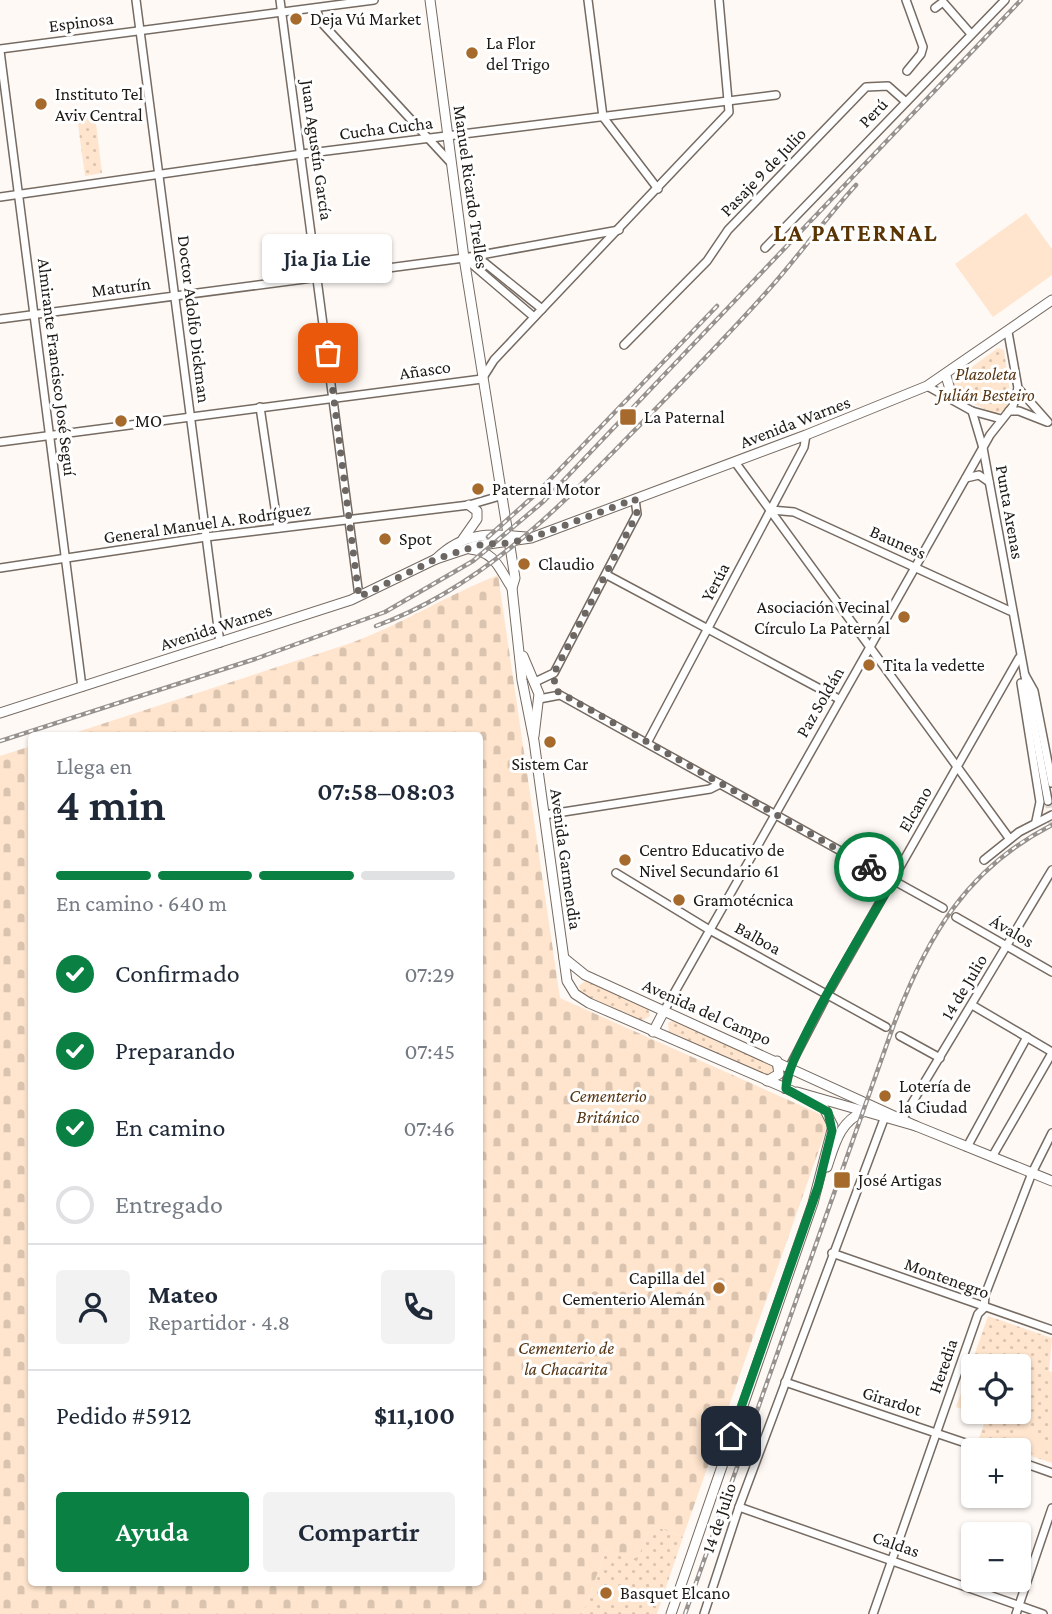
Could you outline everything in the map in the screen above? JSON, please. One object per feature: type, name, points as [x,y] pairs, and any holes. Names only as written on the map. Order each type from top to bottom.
[{"type":"main road","name":"Manuel Ricardo Trelles","points":[[430,0],[464,258],[500,496]]},
{"type":"main road","name":"Avenida Warnes","points":[[0,713],[359,597],[436,559],[483,544],[531,538],[806,435],[928,386],[1052,300]]},
{"type":"main road","points":[[946,376],[954,399]]},
{"type":"main road","name":"Avenida Garmendia","points":[[500,496],[515,578],[513,588],[524,694],[534,741],[567,981]]},
{"type":"main road","points":[[463,539],[477,519],[477,511],[469,505]]},
{"type":"main road","name":"Avenida Warnes","points":[[436,559],[447,547],[484,533],[508,539]]},
{"type":"main road","points":[[511,558],[531,538]]},
{"type":"main road","points":[[468,549],[484,552],[493,558],[513,588]]},
{"type":"main road","name":"Avenida Garmendia","points":[[521,653],[536,682],[539,699],[534,741]]},
{"type":"main road","points":[[536,682],[524,694],[532,702],[539,699]]},
{"type":"main road","name":"Avenida del Campo","points":[[564,958],[585,975],[790,1066],[916,1126],[1052,1181]]},
{"type":"main road","name":"Avenida del Campo","points":[[567,981],[582,999],[824,1108],[836,1128]]},
{"type":"main road","points":[[653,1032],[664,1011]]},
{"type":"main road","points":[[767,1081],[779,1074],[777,1061]]},
{"type":"main road","points":[[671,1614],[818,1187],[836,1128],[840,1103],[833,1087]]},
{"type":"main road","name":"Avenida del Campo","points":[[789,1090],[916,1126]]},
{"type":"main road","points":[[836,1128],[866,1111]]},
{"type":"street","name":"Doctor Adolfo Dickman","points":[[136,0],[220,643]]},
{"type":"street","name":"Juan Agustín García","points":[[280,0],[359,597]]},
{"type":"street","name":"Espinosa","points":[[0,50],[374,0]]},
{"type":"street","points":[[588,0],[603,117],[658,189]]},
{"type":"street","points":[[482,379],[534,317],[729,113],[719,0]]},
{"type":"street","points":[[906,0],[923,47],[921,54],[907,71]]},
{"type":"street","name":"Perú","points":[[765,248],[1005,0]]},
{"type":"street","points":[[935,8],[943,2],[971,34]]},
{"type":"street","points":[[316,8],[320,21],[451,163]]},
{"type":"street","name":"Almirante Francisco José Seguí","points":[[0,50],[82,687]]},
{"type":"street","name":"Pasaje 9 de Julio","points":[[624,345],[707,261],[728,230],[866,87],[888,86],[906,102]]},
{"type":"street","name":"Cucha Cucha","points":[[0,197],[302,154],[776,95]]},
{"type":"street","name":"Maturín","points":[[0,319],[464,258],[620,229]]},
{"type":"street","points":[[464,258],[485,263],[542,309]]},
{"type":"street","points":[[464,258],[534,317]]},
{"type":"street","points":[[1008,332],[1018,388],[1016,401],[1008,412]]},
{"type":"street","name":"Añasco","points":[[0,442],[482,379]]},
{"type":"street","points":[[928,386],[972,411],[1001,419]]},
{"type":"street","points":[[1018,388],[1050,423]]},
{"type":"street","points":[[260,407],[278,528]]},
{"type":"street","name":"Punta Arenas","points":[[972,411],[983,448],[1010,611],[1048,801]]},
{"type":"street","points":[[1008,412],[1019,411],[1050,423]]},
{"type":"street","name":"Paz Soldán","points":[[664,1011],[915,566],[983,448],[1008,412]]},
{"type":"street","name":"Yerúa","points":[[647,743],[804,447],[806,435]]},
{"type":"street","points":[[735,462],[1009,838]]},
{"type":"street","points":[[966,478],[979,475],[989,482]]},
{"type":"street","name":"General Manuel A. Rodríguez","points":[[0,568],[206,537],[469,505],[500,496]]},
{"type":"street","points":[[635,499],[637,514],[554,673],[553,685],[560,695],[943,908]]},
{"type":"street","name":"Bauness","points":[[771,510],[794,512],[1010,611]]},
{"type":"street","points":[[607,575],[839,699]]},
{"type":"street","name":"Elcano","points":[[789,1090],[790,1066],[827,995],[1019,658]]},
{"type":"street","name":"Punta Arenas","points":[[1021,669],[1034,691],[1052,783]]},
{"type":"street","name":"Punta Arenas","points":[[1021,669],[1021,694],[1040,802],[1036,821]]},
{"type":"street","points":[[536,682],[554,673]]},
{"type":"street","points":[[539,699],[560,695]]},
{"type":"street","points":[[544,815],[710,789],[720,784]]},
{"type":"street","points":[[984,860],[1009,838],[1036,821],[1052,815]]},
{"type":"street","name":"14 de Julio","points":[[903,1118],[1052,870]]},
{"type":"street","name":"Balboa","points":[[616,873],[708,929],[886,1027]]},
{"type":"street","name":"Ávalos","points":[[956,916],[1052,972]]},
{"type":"street","points":[[972,1005],[1052,1053],[992,1157]]},
{"type":"street","points":[[900,1036],[940,1059]]},
{"type":"street","points":[[967,1147],[1027,1037]]},
{"type":"street","name":"14 de Julio","points":[[704,1614],[739,1507],[884,1119]]},
{"type":"street","name":"Heredia","points":[[873,1614],[978,1314],[984,1308],[985,1295],[1032,1173],[1052,1133]]},
{"type":"street","name":"Montenegro","points":[[832,1253],[1052,1330]]},
{"type":"street","name":"Girardot","points":[[785,1382],[961,1441]]},
{"type":"street","points":[[1031,1465],[1052,1472]]},
{"type":"street","name":"Caldas","points":[[739,1507],[1043,1614]]},
{"type":"street","points":[[1016,1614],[1052,1508]]},
{"type":"green space","points":[[95,115],[102,173],[85,176],[77,117]]},
{"type":"green space","points":[[1026,213],[1052,249],[1052,275],[993,317],[955,264]]},
{"type":"green space","name":"Plazoleta Julián Besteiro","points":[[998,348],[1004,350],[1011,400],[1006,410],[995,414],[955,395],[951,382]]},
{"type":"green space","name":"Cementerio de la Chacarita","points":[[498,575],[560,998],[822,1115],[827,1127],[683,1537],[651,1525],[637,1562],[606,1550],[583,1614],[0,1614],[0,756],[28,747],[28,1586],[483,1586],[483,732],[77,732],[351,643]]},
{"type":"green space","points":[[585,981],[648,1008],[650,1016],[642,1021],[581,994],[579,986]]},
{"type":"green space","points":[[674,1020],[774,1064],[775,1071],[768,1077],[669,1034],[668,1023]]},
{"type":"green space","points":[[988,1316],[1052,1338],[1049,1371],[1052,1372],[1052,1463],[1031,1456],[1031,1438],[979,1438],[984,1424],[1031,1424],[1031,1354],[975,1354]]},
{"type":"green space","points":[[961,1393],[961,1409],[956,1407]]},
{"type":"green space","points":[[1026,1427],[1044,1444],[1033,1454],[1031,1438],[1016,1437]]},
{"type":"green space","points":[[651,1525],[683,1537],[657,1614],[583,1614],[606,1550],[637,1561]]},
{"type":"tunnel","points":[[1048,801],[1052,824]]},
{"type":"railway","points":[[0,741],[255,659],[385,612],[473,561],[544,501],[1021,0]]},
{"type":"railway","points":[[376,626],[448,591],[481,570],[542,521],[600,466],[736,325],[856,185]]},
{"type":"railway","points":[[488,537],[536,494],[717,306]]},
{"type":"railway","points":[[685,1614],[907,992],[936,934],[973,884],[996,862],[1052,825]]},
{"type":"way so far","points":[[328,353],[359,597],[436,559],[452,556],[475,545],[509,543],[531,538],[635,499],[637,514],[554,673],[555,690],[869,867]]},
{"type":"place","name":"Deja Vú Market","points":[[296,19]]},
{"type":"place","name":"La Flor del Trigo","points":[[472,53]]},
{"type":"place","name":"Instituto Tel Aviv Central","points":[[41,104]]},
{"type":"place","name":"Jia Jia Lie","points":[[328,353]]},
{"type":"place","name":"La Paternal","points":[[628,417]]},
{"type":"place","name":"MO","points":[[121,421]]},
{"type":"place","name":"Paternal Motor","points":[[478,489]]},
{"type":"place","name":"Spot","points":[[385,539]]},
{"type":"place","name":"Claudio","points":[[524,564]]},
{"type":"place","name":"Asociación Vecinal Círculo La Paternal","points":[[904,617]]},
{"type":"place","name":"Tita la vedette","points":[[869,665]]},
{"type":"place","name":"Sistem Car","points":[[550,742]]},
{"type":"place","name":"Centro Educativo de Nivel Secundario 61","points":[[625,860]]},
{"type":"place","name":"Gramotécnica","points":[[679,900]]},
{"type":"place","name":"Lotería de la Ciudad","points":[[885,1096]]},
{"type":"place","name":"José Artigas","points":[[842,1180]]},
{"type":"place","name":"Capilla del Cementerio Alemán","points":[[719,1288]]},
{"type":"place","name":"Basquet Elcano","points":[[606,1593]]},
{"type":"district","name":"LA PATERNAL","points":[[856,233]]},
{"type":"route","points":[[731,1436],[813,1203],[833,1126],[824,1108],[786,1089],[785,1084],[790,1066],[827,995],[893,880],[869,867]]},
{"type":"park label","name":"Cementerio Británico","points":[[608,1106]]}]
